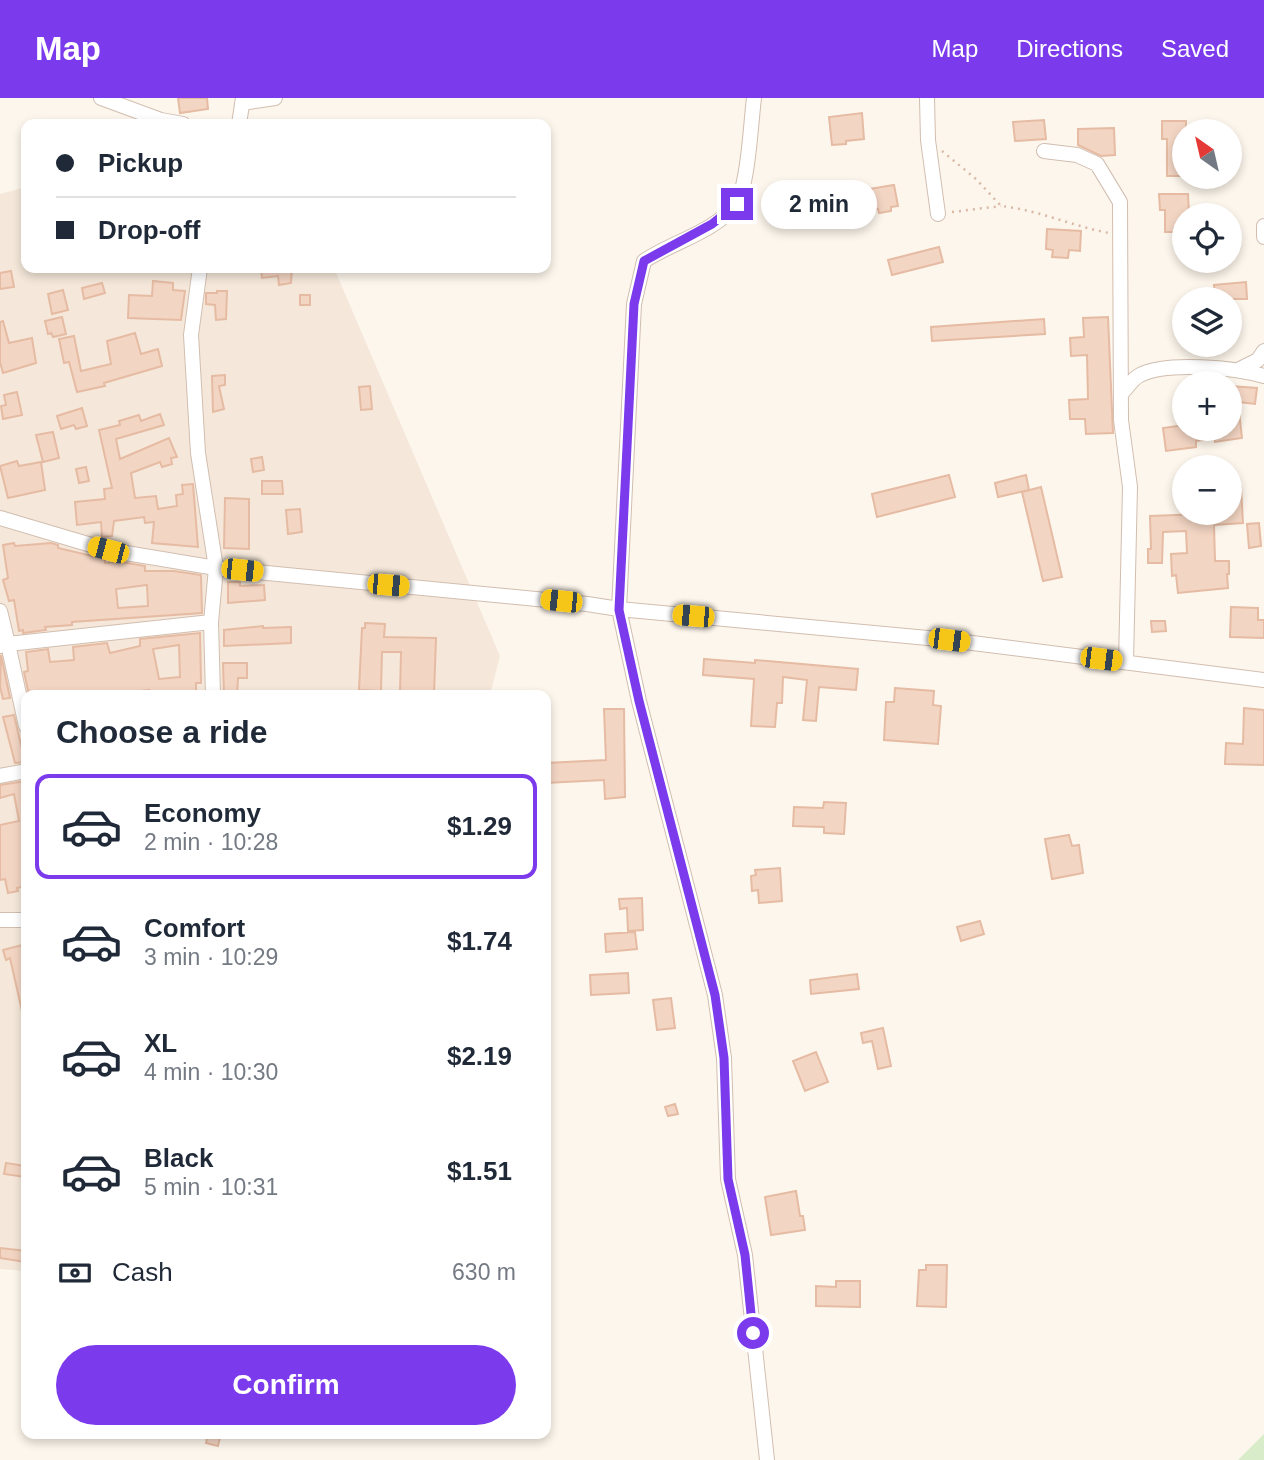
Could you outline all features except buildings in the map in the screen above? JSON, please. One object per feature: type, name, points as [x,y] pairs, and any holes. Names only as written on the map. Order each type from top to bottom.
[{"type":"street","points":[[101,98],[158,119]]},
{"type":"street","points":[[240,119],[242,101],[275,98]]},
{"type":"street","points":[[754,98],[744,180],[737,204],[712,224],[644,261],[638,281],[619,610],[639,701],[715,995],[724,1058],[728,1179],[745,1255],[767,1460]]},
{"type":"street","points":[[927,98],[928,140],[938,214]]},
{"type":"street","points":[[1044,151],[1077,155],[1097,164],[1120,202],[1122,429],[1130,487],[1126,662]]},
{"type":"street","points":[[1264,226],[1264,237]]},
{"type":"street","points":[[199,273],[191,335],[198,453],[216,568],[211,622],[213,690]]},
{"type":"street","points":[[1240,369],[1258,360],[1264,351]]},
{"type":"street","points":[[1121,394],[1139,375],[1168,366],[1240,369],[1264,376]]},
{"type":"street","points":[[0,517],[108,550],[216,568],[574,603],[619,610],[949,640],[1264,680]]},
{"type":"street","points":[[0,611],[4,645],[21,708]]},
{"type":"street","points":[[4,645],[211,622]]},
{"type":"street","points":[[0,776],[21,772]]},
{"type":"street","points":[[0,920],[21,920]]},
{"type":"path","points":[[928,140],[976,179],[1000,206]]},
{"type":"path","points":[[938,214],[1000,206],[1027,209],[1049,218],[1121,237]]},
{"type":"shaded area","points":[[21,188],[21,273],[336,273],[500,656],[491,690],[21,690],[21,1271],[0,1269],[0,194]]},
{"type":"green space","points":[[1264,1434],[1264,1460],[1238,1460]]},
{"type":"route","points":[[737,204],[712,224],[644,261],[638,281],[634,304],[619,610],[639,701],[715,995],[724,1058],[728,1179],[745,1255],[753,1333]]}]
